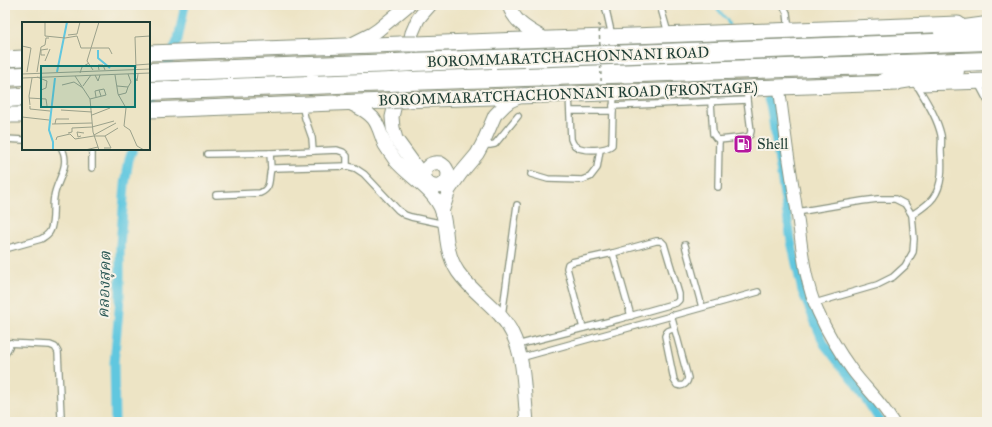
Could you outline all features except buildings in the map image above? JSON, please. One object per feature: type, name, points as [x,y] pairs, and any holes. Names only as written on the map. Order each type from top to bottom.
[{"type":"highway","points":[[830,47],[987,26]]},
{"type":"highway","name":"BOROMMARATCHACHONNANI ROAD","points":[[152,71],[987,41]]},
{"type":"highway","name":"BOROMMARATCHACHONNANI ROAD","points":[[150,91],[987,61]]},
{"type":"highway","points":[[885,82],[987,66]]},
{"type":"highway","points":[[5,77],[22,76]]},
{"type":"highway","points":[[5,98],[22,97]]},
{"type":"main road","points":[[155,53],[987,22]]},
{"type":"main road","points":[[5,58],[22,58]]},
{"type":"main road","name":"BOROMMARATCHACHONNANI ROAD (FRONTAGE)","points":[[156,110],[569,94],[614,103],[747,94],[778,86],[885,82],[916,83],[984,91]]},
{"type":"main road","points":[[5,115],[22,115]]},
{"type":"street","points":[[349,46],[378,30],[408,5]]},
{"type":"street","points":[[430,5],[418,19],[412,33],[392,117],[393,128],[396,139],[426,180],[435,197],[444,218],[447,243],[451,259],[458,272],[469,285],[502,316],[512,333],[520,358],[527,422]]},
{"type":"street","points":[[509,5],[513,14],[521,24],[545,39]]},
{"type":"street","points":[[778,86],[792,186],[806,273],[811,294],[832,339],[852,371],[888,412],[893,422]]},
{"type":"street","points":[[444,218],[449,190],[477,154],[495,115],[510,101],[522,96]]},
{"type":"street","points":[[347,102],[373,118],[390,154],[405,171],[435,197]]},
{"type":"street","points":[[426,180],[426,168],[432,163],[436,162],[447,168],[447,180]]},
{"type":"street","points":[[405,171],[426,180],[434,186],[444,183],[461,173]]},
{"type":"lane","points":[[605,5],[612,36]]},
{"type":"lane","points":[[660,5],[669,34]]},
{"type":"lane","points":[[783,5],[787,13],[789,30]]},
{"type":"lane","points":[[912,215],[934,198],[941,179],[942,166],[941,136],[935,119],[916,83]]},
{"type":"lane","points":[[569,94],[571,139],[576,147],[600,150],[609,148],[612,145],[614,103]]},
{"type":"lane","points":[[570,111],[614,103],[711,102],[747,94],[751,130],[750,135],[747,137],[719,140]]},
{"type":"lane","points":[[711,102],[714,134],[719,140],[718,187]]},
{"type":"lane","points":[[302,104],[304,118],[312,138],[313,151]]},
{"type":"lane","points":[[482,145],[495,144],[518,116]]},
{"type":"lane","points":[[5,139],[22,140]]},
{"type":"lane","points":[[5,249],[41,239],[50,232],[54,197],[64,166],[64,153],[62,150]]},
{"type":"lane","points":[[92,150],[92,168]]},
{"type":"lane","points":[[207,154],[337,150],[343,152],[347,156],[347,166]]},
{"type":"lane","points":[[531,174],[548,179],[582,180],[590,177],[597,168],[600,150]]},
{"type":"lane","points":[[216,194],[260,193],[266,191],[271,169],[270,152]]},
{"type":"lane","points":[[271,169],[347,166],[355,168],[364,174],[398,210],[405,215],[411,217],[444,218]]},
{"type":"lane","points":[[797,212],[862,201],[895,199],[905,204],[912,215],[914,239],[913,252],[905,266],[893,277],[877,284],[815,303]]},
{"type":"lane","points":[[502,316],[516,205]]},
{"type":"lane","points":[[517,345],[631,316],[676,303],[679,300],[679,294],[664,244],[661,242],[656,242],[568,264],[567,268],[583,328]]},
{"type":"lane","points":[[685,245],[702,307]]},
{"type":"lane","points":[[613,253],[631,316]]},
{"type":"lane","points":[[520,358],[758,292]]},
{"type":"lane","points":[[671,315],[675,329],[688,378],[687,382],[680,386],[676,385],[674,380],[664,336],[669,330],[675,329]]},
{"type":"lane","points":[[5,354],[8,343],[50,345],[55,347],[58,352],[61,417]]},
{"type":"path","points":[[599,24],[602,103]]},
{"type":"waterway","name":"คลองสุคต","points":[[150,108],[178,39],[185,5]]},
{"type":"waterway","points":[[714,5],[727,20],[729,25]]},
{"type":"waterway","points":[[768,99],[771,109],[791,241],[802,291],[824,344],[856,385],[881,422]]},
{"type":"waterway","name":"คลองสุคต","points":[[115,422],[114,363],[120,299],[120,245],[125,185],[129,159],[133,150]]},
{"type":"place","name":"Shell","points":[[743,144]]}]
